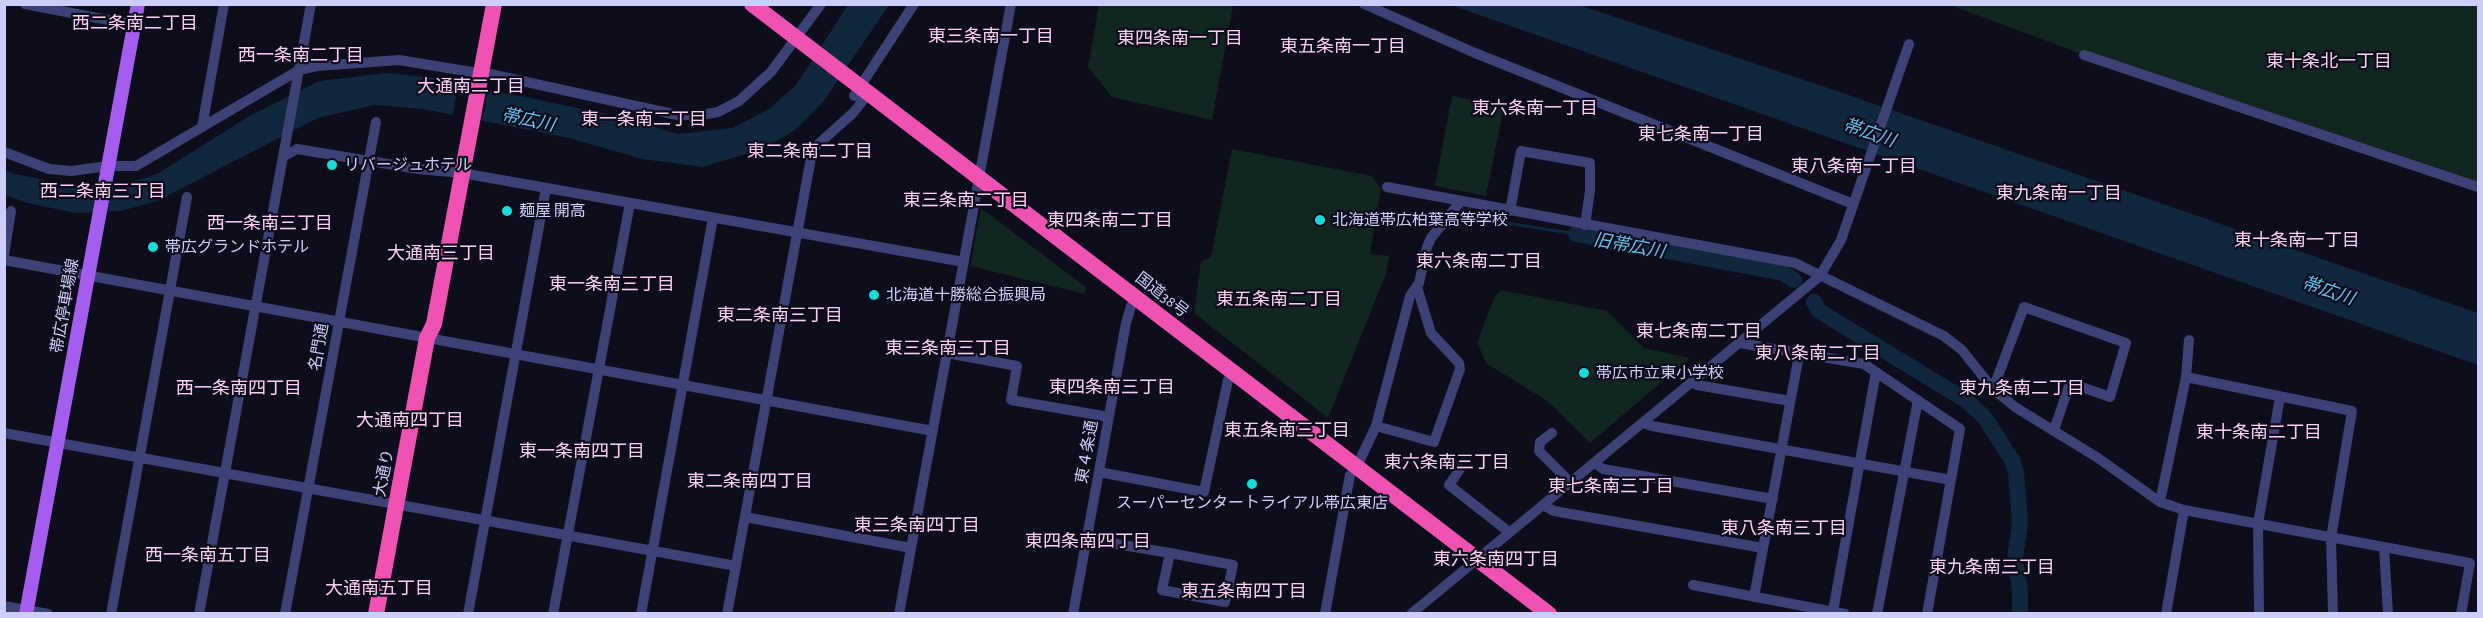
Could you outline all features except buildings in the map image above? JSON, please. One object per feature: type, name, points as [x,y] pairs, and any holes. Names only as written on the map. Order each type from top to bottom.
[{"type":"highway","name":"大通り","points":[[376,614],[427,338],[425,321],[475,77],[483,4]]},
{"type":"highway","name":"大通り","points":[[475,77],[494,4]]},
{"type":"highway","name":"国道38号","points":[[737,4],[980,183],[1473,561],[1549,614]]},
{"type":"highway","name":"国道38号","points":[[752,4],[797,46]]},
{"type":"highway","name":"国道38号","points":[[1134,302],[1228,380],[1353,470]]},
{"type":"highway","name":"国道38号","points":[[1473,561],[1532,614]]},
{"type":"main road","name":"帯広停車場線","points":[[26,612],[138,4]]},
{"type":"street","points":[[25,4],[134,25]]},
{"type":"street","points":[[202,127],[224,4]]},
{"type":"street","points":[[199,614],[311,4]]},
{"type":"street","points":[[4,153],[49,169],[71,171],[107,171],[136,165],[299,70],[317,66],[399,60],[475,77],[676,115],[718,112],[739,102],[797,46],[821,4]]},
{"type":"street","points":[[727,614],[814,148],[861,95],[914,4]]},
{"type":"street","points":[[899,614],[980,183],[1011,4]]},
{"type":"street","points":[[1364,4],[1475,53],[1854,201]]},
{"type":"street","points":[[1411,614],[1820,276],[1841,240],[1909,44]]},
{"type":"street","points":[[2084,55],[2478,187]]},
{"type":"street","name":"名門通","points":[[285,614],[376,122]]},
{"type":"street","points":[[283,157],[297,149],[457,172],[964,262]]},
{"type":"street","points":[[1510,211],[1521,151],[1590,163],[1590,191],[1585,225]]},
{"type":"street","points":[[1387,187],[1795,263],[1944,336],[1968,357],[1993,389],[2015,407],[2054,430],[2160,502],[2184,510],[2470,563],[2461,614]]},
{"type":"street","points":[[468,614],[546,188]]},
{"type":"street","points":[[111,614],[172,291],[187,197]]},
{"type":"street","points":[[1325,614],[1353,470],[1377,426],[1410,297],[1417,287],[1431,238],[1461,201]]},
{"type":"street","points":[[553,614],[630,203]]},
{"type":"street","points":[[4,255],[11,211]]},
{"type":"street","points":[[641,614],[713,218]]},
{"type":"street","points":[[4,260],[933,432]]},
{"type":"street","points":[[1377,426],[1434,442],[1460,369],[1459,363],[1431,333],[1417,287]]},
{"type":"street","name":"東４条通","points":[[1073,614],[1109,417],[1134,302]]},
{"type":"street","points":[[1993,389],[2024,307],[2126,343],[2110,397],[2070,383],[2054,430]]},
{"type":"street","points":[[2160,502],[2186,377],[2189,340]]},
{"type":"street","points":[[1739,343],[1799,355],[1864,364],[1960,429],[1927,614]]},
{"type":"street","points":[[947,353],[1017,366],[1011,400],[1109,417]]},
{"type":"street","points":[[1754,597],[1799,355]]},
{"type":"street","points":[[1833,611],[1876,372]]},
{"type":"street","points":[[2186,377],[2352,411],[2331,538],[2333,614]]},
{"type":"street","points":[[1099,472],[1204,492],[1228,380]]},
{"type":"street","points":[[1692,382],[1696,385],[1790,401]]},
{"type":"street","points":[[2259,614],[2258,524],[2280,397]]},
{"type":"street","points":[[1877,614],[1918,400]]},
{"type":"street","points":[[1643,423],[1951,480]]},
{"type":"street","points":[[4,433],[736,566]]},
{"type":"street","points":[[1552,433],[1540,442],[1539,451],[1571,483]]},
{"type":"street","points":[[1595,464],[1603,469],[1773,499]]},
{"type":"street","points":[[1460,470],[1449,485],[1509,532]]},
{"type":"street","points":[[1543,505],[1554,511],[1763,548]]},
{"type":"street","points":[[2166,614],[2184,510]]},
{"type":"street","points":[[745,517],[911,548]]},
{"type":"street","points":[[1087,538],[1170,553],[1233,565],[1225,602],[1162,590],[1170,553]]},
{"type":"street","points":[[2384,547],[2388,614]]},
{"type":"street","points":[[1693,585],[1845,614]]},
{"type":"street","points":[[4,606],[26,612],[48,614]]},
{"type":"green space","points":[[1099,5],[1233,5],[1212,120],[1112,97],[1088,67]]},
{"type":"green space","points":[[1950,5],[2478,5],[2478,187],[2084,55]]},
{"type":"green space","points":[[1452,96],[1504,106],[1486,196],[1435,186]]},
{"type":"green space","points":[[1232,149],[1372,176],[1381,189],[1370,254],[1389,256],[1386,274],[1328,418],[1194,313],[1201,261],[1211,257]]},
{"type":"green space","points":[[981,208],[1086,287],[1085,294],[970,266]]},
{"type":"green space","points":[[1501,290],[1607,311],[1644,348],[1690,358],[1590,443],[1546,400],[1487,364],[1477,343],[1494,298]]},
{"type":"water","name":"帯広川","points":[[848,5],[889,5],[823,102],[794,131],[759,150],[703,167],[642,159],[569,138],[423,109],[374,105],[318,118],[157,201],[121,211],[76,213],[27,203],[5,195],[4,170],[75,186],[130,182],[157,174],[251,115],[319,81],[386,73],[435,78],[620,117],[678,134],[732,128],[769,109],[796,85]]},
{"type":"water","name":"帯広川","points":[[1451,5],[1579,5],[1834,90],[2478,313],[2478,365]]},
{"type":"pier","points":[[459,80],[489,86],[482,124],[452,118]]},
{"type":"waterway","name":"旧帯広川","points":[[1462,216],[1576,234]]},
{"type":"waterway","name":"旧帯広川","points":[[1576,234],[1783,273],[1794,280]]},
{"type":"waterway","name":"旧帯広川","points":[[1814,302],[1819,311],[1967,401],[1985,418],[2012,460],[2016,473],[2020,522],[2015,559],[2020,589],[2020,614]]},
{"type":"place","name":"リバージュホテル","points":[[332,165]]},
{"type":"place","name":"麺屋 開高","points":[[507,211]]},
{"type":"place","name":"北海道帯広柏葉高等学校","points":[[1320,220]]},
{"type":"place","name":"帯広グランドホテル","points":[[153,247]]},
{"type":"place","name":"北海道十勝総合振興局","points":[[874,295]]},
{"type":"place","name":"帯広市立東小学校","points":[[1584,373]]},
{"type":"place","name":"スーパーセンタートライアル帯広東店","points":[[1252,484]]},
{"type":"district","name":"西二条南二丁目","points":[[135,24]]},
{"type":"district","name":"東三条南一丁目","points":[[991,37]]},
{"type":"district","name":"東四条南一丁目","points":[[1180,39]]},
{"type":"district","name":"東五条南一丁目","points":[[1343,47]]},
{"type":"district","name":"西一条南二丁目","points":[[301,56]]},
{"type":"district","name":"東十条北一丁目","points":[[2329,62]]},
{"type":"district","name":"大通南二丁目","points":[[471,87]]},
{"type":"district","name":"東六条南一丁目","points":[[1535,109]]},
{"type":"district","name":"東一条南二丁目","points":[[644,120]]},
{"type":"district","name":"東七条南一丁目","points":[[1701,135]]},
{"type":"district","name":"東二条南二丁目","points":[[810,152]]},
{"type":"district","name":"東八条南一丁目","points":[[1854,167]]},
{"type":"district","name":"西二条南三丁目","points":[[103,192]]},
{"type":"district","name":"東九条南一丁目","points":[[2059,194]]},
{"type":"district","name":"東三条南二丁目","points":[[966,201]]},
{"type":"district","name":"東四条南二丁目","points":[[1110,221]]},
{"type":"district","name":"西一条南三丁目","points":[[270,224]]},
{"type":"district","name":"東十条南一丁目","points":[[2297,241]]},
{"type":"district","name":"大通南三丁目","points":[[441,254]]},
{"type":"district","name":"東六条南二丁目","points":[[1479,262]]},
{"type":"district","name":"東一条南三丁目","points":[[612,285]]},
{"type":"district","name":"東五条南二丁目","points":[[1279,300]]},
{"type":"district","name":"東二条南三丁目","points":[[780,316]]},
{"type":"district","name":"東七条南二丁目","points":[[1699,332]]},
{"type":"district","name":"東三条南三丁目","points":[[948,349]]},
{"type":"district","name":"東八条南二丁目","points":[[1818,354]]},
{"type":"district","name":"東四条南三丁目","points":[[1112,388]]},
{"type":"district","name":"西一条南四丁目","points":[[239,389]]},
{"type":"district","name":"東九条南二丁目","points":[[2022,389]]},
{"type":"district","name":"大通南四丁目","points":[[410,421]]},
{"type":"district","name":"東五条南三丁目","points":[[1287,431]]},
{"type":"district","name":"東十条南二丁目","points":[[2259,433]]},
{"type":"district","name":"東一条南四丁目","points":[[582,452]]},
{"type":"district","name":"東六条南三丁目","points":[[1447,463]]},
{"type":"district","name":"東二条南四丁目","points":[[750,482]]},
{"type":"district","name":"東七条南三丁目","points":[[1611,487]]},
{"type":"district","name":"東三条南四丁目","points":[[917,526]]},
{"type":"district","name":"東八条南三丁目","points":[[1784,529]]},
{"type":"district","name":"東四条南四丁目","points":[[1088,542]]},
{"type":"district","name":"西一条南五丁目","points":[[208,556]]},
{"type":"district","name":"東六条南四丁目","points":[[1496,560]]},
{"type":"district","name":"東九条南三丁目","points":[[1992,568]]},
{"type":"district","name":"大通南五丁目","points":[[379,589]]},
{"type":"district","name":"東五条南四丁目","points":[[1244,592]]}]
